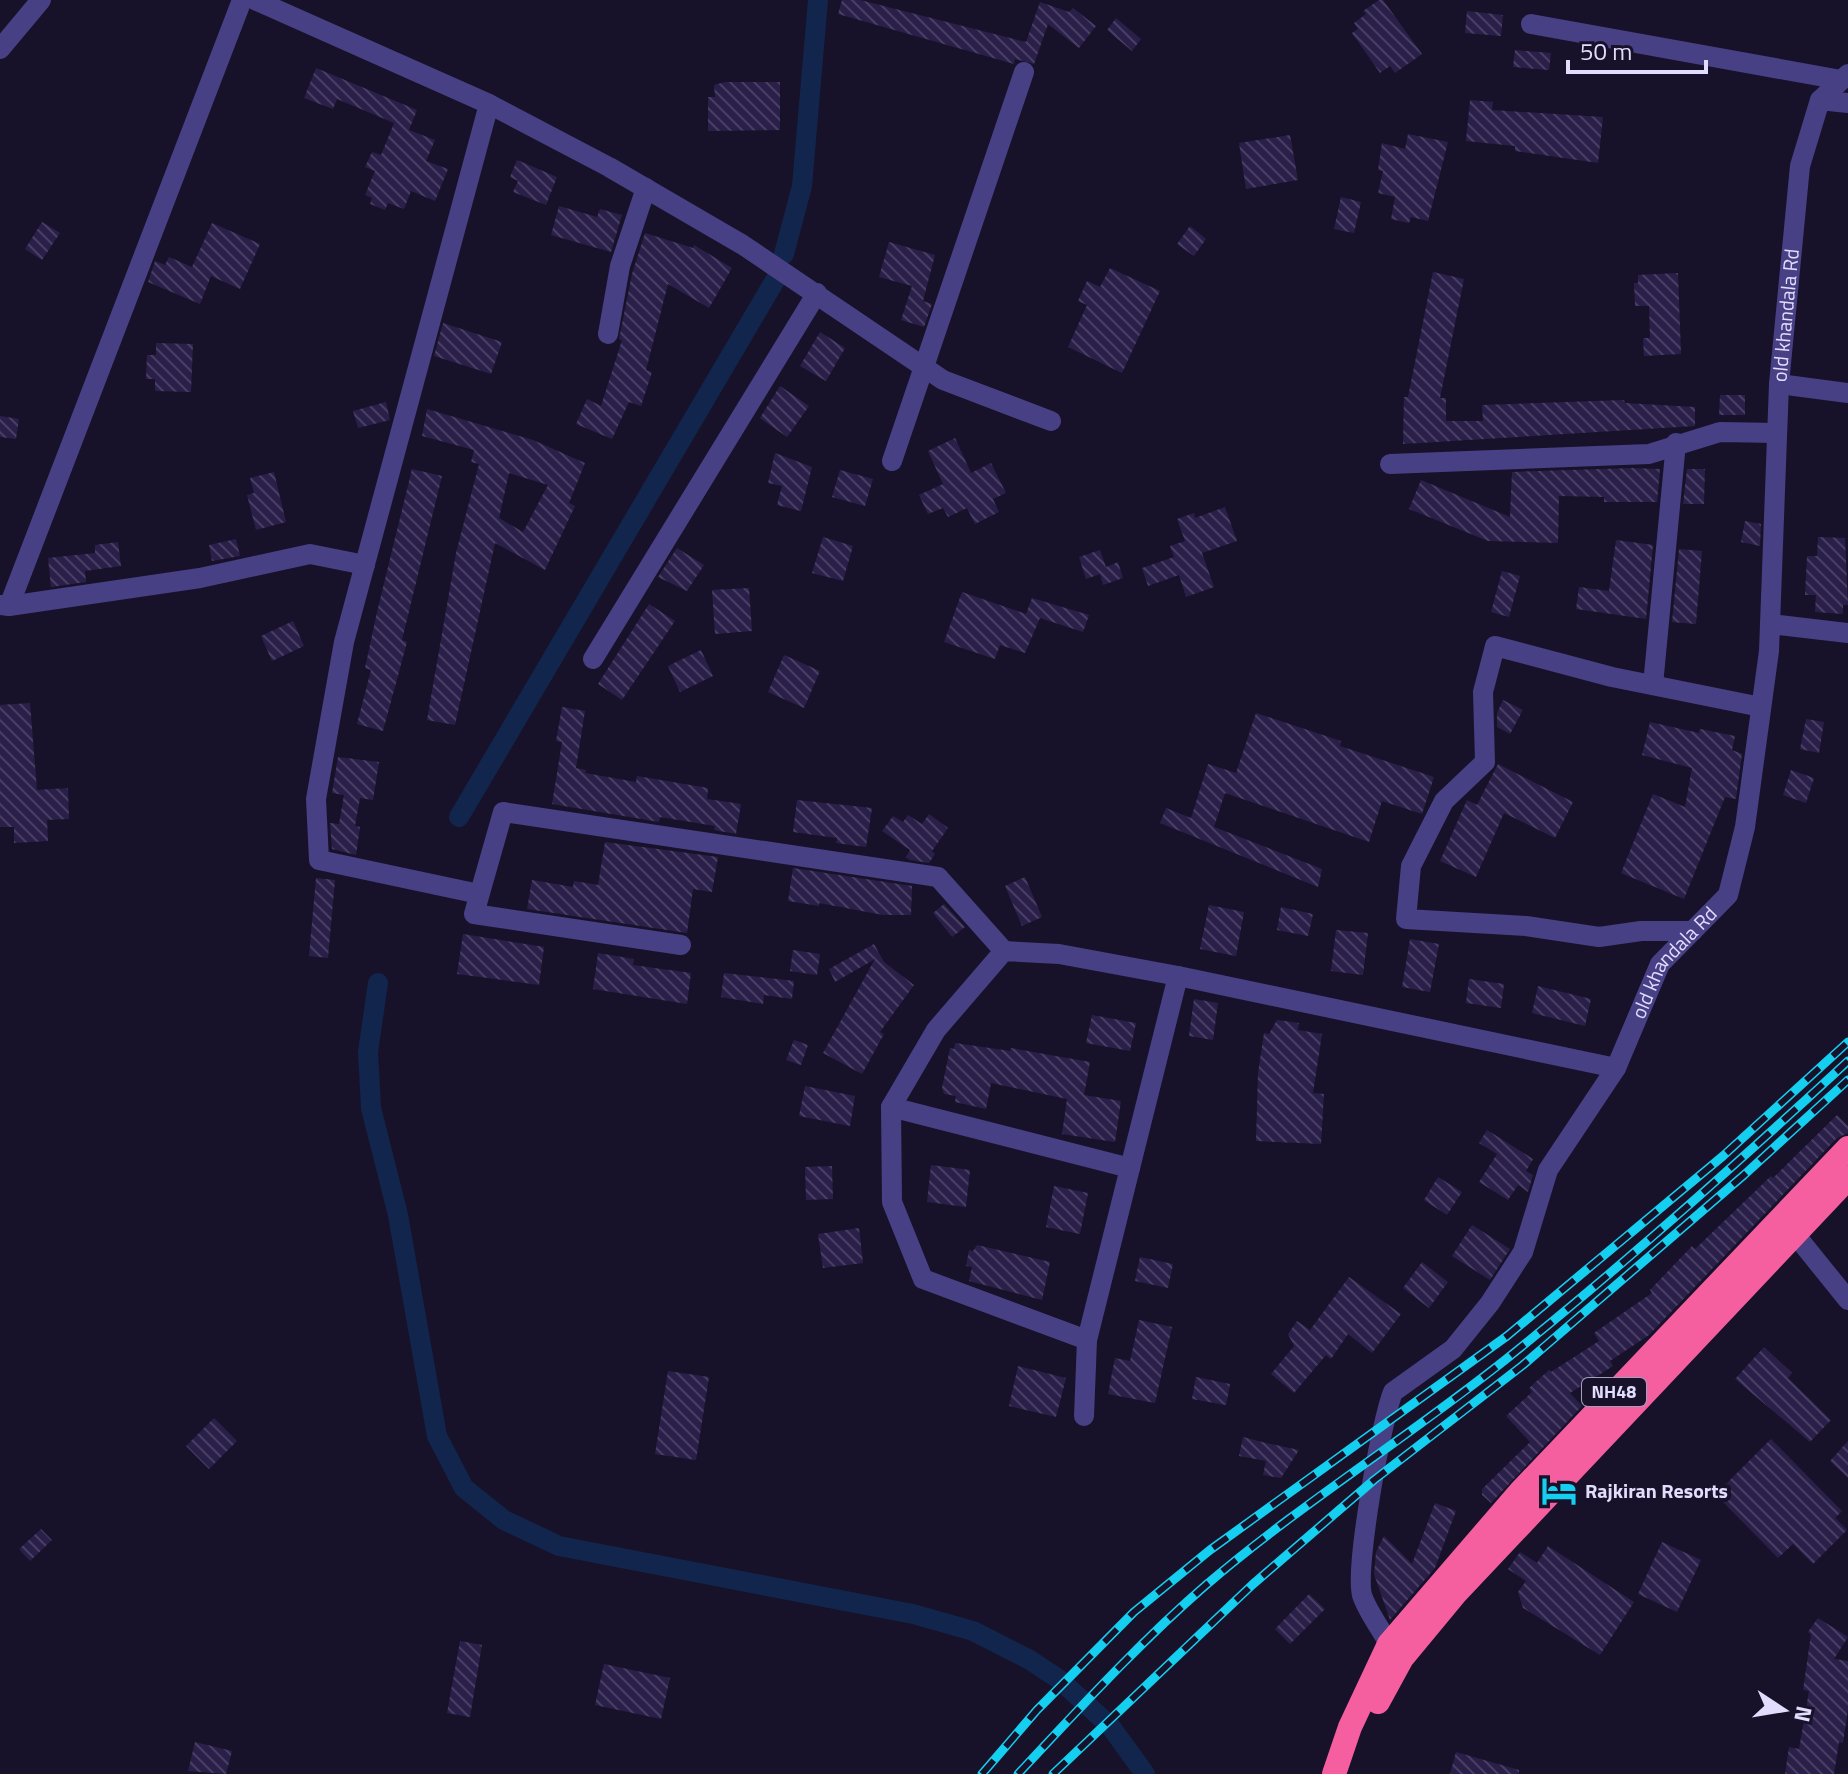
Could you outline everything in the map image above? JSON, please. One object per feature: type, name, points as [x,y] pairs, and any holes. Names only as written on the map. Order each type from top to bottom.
[{"type":"highway","name":"NH48","points":[[1334,1774],[1350,1727],[1389,1644],[1520,1492],[1848,1148]]},
{"type":"highway","name":"NH48","points":[[1349,1774],[1362,1731],[1411,1647],[1455,1594],[1848,1178]]},
{"type":"street","points":[[0,49],[41,0]]},
{"type":"street","points":[[242,0],[4,605],[200,578],[310,554],[365,565]]},
{"type":"street","points":[[255,0],[489,104],[646,188],[817,293],[943,380],[1051,421]]},
{"type":"street","points":[[1531,24],[1844,77]]},
{"type":"street","points":[[892,461],[1024,72]]},
{"type":"street","name":"old khandala Rd","points":[[1389,1644],[1362,1596],[1360,1576],[1374,1480],[1393,1392],[1453,1349],[1490,1303],[1523,1252],[1548,1170],[1616,1068],[1660,964],[1728,895],[1745,827],[1770,624],[1779,384],[1800,166],[1820,100],[1844,77]]},
{"type":"street","points":[[1820,100],[1848,103]]},
{"type":"street","points":[[479,894],[319,860],[316,799],[344,642],[489,104]]},
{"type":"street","points":[[608,334],[620,266],[646,188]]},
{"type":"street","points":[[593,659],[817,293]]},
{"type":"street","points":[[1779,384],[1848,393]]},
{"type":"street","points":[[1390,464],[1649,454],[1676,443],[1720,432],[1777,433]]},
{"type":"street","points":[[1653,685],[1676,443]]},
{"type":"street","points":[[1770,624],[1848,633]]},
{"type":"street","points":[[1693,931],[1641,931],[1599,937],[1526,926],[1406,919],[1411,866],[1444,801],[1485,762],[1483,692],[1495,646],[1653,685],[1761,707]]},
{"type":"street","points":[[681,945],[474,914],[503,812],[938,877],[1004,951],[1059,954],[1178,976],[1616,1068]]},
{"type":"street","points":[[1004,951],[936,1030],[891,1107],[892,1202],[923,1279],[1087,1340]]},
{"type":"street","points":[[1084,1416],[1087,1340],[1178,976]]},
{"type":"street","points":[[891,1107],[1130,1168]]},
{"type":"street","points":[[1794,1233],[1848,1300]]},
{"type":"building","points":[[842,0],[860,0],[1026,42],[1040,2],[1069,12],[1073,8],[1096,26],[1079,48],[1048,24],[1034,64],[1015,59],[1014,64],[838,14]]},
{"type":"building","points":[[1383,0],[1422,54],[1395,73],[1390,66],[1380,73],[1352,33],[1358,29],[1354,23],[1366,14],[1363,11]]},
{"type":"building","points":[[1467,11],[1503,15],[1501,36],[1465,33]]},
{"type":"building","points":[[1116,18],[1141,39],[1132,51],[1107,30]]},
{"type":"building","points":[[1515,50],[1551,53],[1549,70],[1513,67]]},
{"type":"building","points":[[316,68],[417,110],[409,130],[435,140],[426,161],[448,169],[435,201],[411,191],[404,209],[388,203],[385,210],[370,204],[372,198],[365,195],[375,171],[365,167],[372,152],[381,155],[394,123],[337,99],[333,109],[304,98]]},
{"type":"building","points":[[725,82],[780,82],[780,130],[708,131],[708,97],[715,97],[714,85]]},
{"type":"building","points":[[1470,100],[1493,102],[1492,110],[1603,117],[1598,163],[1515,151],[1515,146],[1466,141]]},
{"type":"building","points":[[1408,134],[1448,142],[1428,221],[1411,217],[1409,223],[1391,219],[1395,197],[1378,193],[1383,171],[1378,170],[1382,143],[1405,149]]},
{"type":"building","points":[[1290,135],[1298,180],[1246,189],[1239,143]]},
{"type":"building","points":[[517,160],[557,177],[546,205],[513,192],[518,181],[510,177]]},
{"type":"building","points":[[1341,197],[1361,202],[1354,233],[1334,229]]},
{"type":"building","points":[[559,206],[597,217],[600,209],[622,215],[611,252],[551,235]]},
{"type":"building","points":[[42,222],[60,233],[42,260],[25,249]]},
{"type":"building","points":[[212,223],[260,244],[240,289],[211,276],[200,304],[148,282],[155,261],[165,265],[169,257],[192,267]]},
{"type":"building","points":[[1190,226],[1206,239],[1194,256],[1177,244]]},
{"type":"building","points":[[645,233],[693,248],[694,245],[732,268],[709,308],[668,284],[646,370],[652,372],[641,406],[629,402],[612,439],[576,424],[587,399],[601,406],[622,340],[619,339],[632,274]]},
{"type":"building","points":[[889,242],[935,255],[923,301],[932,304],[924,327],[901,320],[912,286],[879,277]]},
{"type":"building","points":[[1110,268],[1160,291],[1122,373],[1068,347],[1087,305],[1078,301],[1087,281],[1100,287]]},
{"type":"building","points":[[1433,272],[1464,279],[1440,398],[1446,398],[1446,421],[1483,421],[1482,405],[1624,400],[1625,403],[1695,407],[1695,426],[1403,444],[1404,397],[1408,397]]},
{"type":"building","points":[[1678,273],[1681,354],[1644,356],[1643,338],[1650,338],[1649,306],[1635,306],[1634,283],[1638,283],[1638,275]]},
{"type":"building","points":[[443,323],[502,342],[491,374],[434,356]]},
{"type":"building","points":[[820,332],[845,348],[826,381],[800,366]]},
{"type":"building","points":[[156,343],[193,344],[191,392],[155,391],[155,379],[146,379],[147,355],[156,355]]},
{"type":"building","points":[[780,386],[809,406],[787,437],[760,418]]},
{"type":"building","points":[[1720,395],[1745,395],[1745,415],[1719,415]]},
{"type":"building","points":[[386,402],[390,420],[358,428],[353,411]]},
{"type":"building","points":[[427,409],[533,440],[585,463],[569,503],[575,506],[545,570],[495,543],[455,725],[427,720],[456,553],[479,464],[471,462],[474,450],[422,436]],"holes":[[[509,473],[548,485],[523,532],[499,518]]]},
{"type":"building","points":[[0,416],[19,419],[16,439],[0,437]]},
{"type":"building","points":[[955,438],[971,473],[991,463],[1006,493],[993,499],[999,512],[975,524],[967,508],[948,517],[943,508],[928,514],[919,495],[943,484],[928,451]]},
{"type":"building","points":[[775,453],[812,467],[801,511],[777,505],[782,486],[768,483]]},
{"type":"building","points":[[412,469],[442,476],[402,640],[407,642],[383,731],[357,724],[371,670],[365,668],[377,612]]},
{"type":"building","points":[[1660,469],[1657,502],[1604,502],[1604,497],[1559,496],[1558,543],[1488,541],[1409,509],[1421,480],[1510,517],[1512,472]]},
{"type":"building","points":[[1687,469],[1705,469],[1704,504],[1683,504]]},
{"type":"building","points":[[840,470],[873,479],[865,506],[832,497]]},
{"type":"building","points":[[274,472],[286,522],[256,530],[247,495],[254,493],[250,478]]},
{"type":"building","points":[[1225,507],[1237,541],[1202,553],[1214,587],[1186,597],[1179,575],[1148,586],[1142,568],[1174,557],[1170,546],[1185,541],[1177,519],[1194,513],[1195,518]]},
{"type":"building","points":[[1745,521],[1761,524],[1760,546],[1741,542]]},
{"type":"building","points":[[823,537],[853,546],[843,581],[812,573]]},
{"type":"building","points":[[1818,537],[1845,538],[1848,605],[1843,605],[1843,614],[1815,612],[1816,595],[1805,595],[1807,556],[1817,556]]},
{"type":"building","points":[[236,539],[240,556],[212,561],[209,545]]},
{"type":"building","points":[[1616,540],[1653,545],[1646,619],[1576,609],[1579,587],[1609,591]]},
{"type":"building","points":[[118,542],[121,566],[85,571],[86,582],[51,587],[48,558],[95,553],[95,545]]},
{"type":"building","points":[[677,548],[704,565],[687,591],[658,577]]},
{"type":"building","points":[[1679,549],[1702,551],[1696,624],[1672,622]]},
{"type":"building","points":[[1100,550],[1106,567],[1118,562],[1123,578],[1103,585],[1100,574],[1086,579],[1079,557]]},
{"type":"building","points":[[1502,571],[1520,576],[1509,617],[1491,612]]},
{"type":"building","points":[[749,588],[752,631],[715,634],[712,590]]},
{"type":"building","points":[[962,592],[1026,614],[1032,598],[1089,615],[1083,632],[1040,618],[1025,653],[1000,645],[995,659],[944,642]]},
{"type":"building","points":[[649,604],[675,621],[622,700],[598,684]]},
{"type":"building","points":[[293,621],[304,646],[272,661],[261,636]]},
{"type":"building","points":[[701,650],[713,676],[680,692],[668,666]]},
{"type":"building","points":[[784,655],[820,671],[804,708],[768,692]]},
{"type":"building","points":[[1503,700],[1523,710],[1510,734],[1497,727],[1497,713]]},
{"type":"building","points":[[30,703],[37,790],[68,788],[69,819],[47,820],[48,841],[14,843],[14,827],[0,827],[0,705]]},
{"type":"building","points":[[562,707],[585,711],[576,768],[586,770],[585,773],[636,782],[637,776],[708,788],[707,799],[741,804],[736,834],[714,830],[715,826],[660,817],[659,822],[552,804],[562,742],[556,741]]},
{"type":"building","points":[[1256,713],[1341,741],[1340,746],[1434,777],[1422,814],[1382,801],[1369,842],[1225,793],[1214,827],[1322,869],[1318,887],[1160,823],[1166,808],[1191,818],[1208,764],[1236,773]]},
{"type":"building","points":[[1806,719],[1824,722],[1819,753],[1800,749]]},
{"type":"building","points":[[1650,722],[1699,733],[1700,729],[1735,736],[1732,750],[1742,754],[1736,799],[1725,797],[1684,899],[1621,873],[1653,794],[1685,807],[1692,768],[1642,755]]},
{"type":"building","points":[[338,757],[379,762],[373,800],[360,798],[355,826],[360,827],[356,855],[332,849],[330,823],[339,824],[344,795],[332,793]]},
{"type":"building","points":[[1498,764],[1573,802],[1555,838],[1504,813],[1476,877],[1440,861],[1467,800],[1477,805]]},
{"type":"building","points":[[1791,770],[1814,778],[1806,803],[1783,795]]},
{"type":"building","points":[[797,800],[872,808],[866,847],[836,843],[837,838],[793,832]]},
{"type":"building","points":[[929,814],[948,828],[932,851],[935,854],[929,863],[910,860],[906,857],[910,850],[882,831],[893,816],[903,822],[908,815],[922,824]]},
{"type":"building","points":[[605,842],[718,857],[712,892],[693,889],[687,933],[527,909],[532,880],[573,887],[574,881],[598,885]]},
{"type":"building","points":[[793,868],[912,886],[911,915],[883,915],[819,903],[819,906],[788,901]]},
{"type":"building","points":[[1025,877],[1042,917],[1022,926],[1005,886]]},
{"type":"building","points":[[316,878],[335,880],[328,958],[309,956]]},
{"type":"building","points":[[944,904],[965,927],[952,937],[933,913]]},
{"type":"building","points":[[1209,905],[1244,912],[1236,956],[1200,949]]},
{"type":"building","points":[[1281,907],[1313,914],[1308,936],[1277,930]]},
{"type":"building","points":[[1336,930],[1368,933],[1363,975],[1331,971]]},
{"type":"building","points":[[463,934],[544,947],[539,985],[457,974]]},
{"type":"building","points":[[1410,939],[1439,944],[1430,992],[1402,987]]},
{"type":"building","points":[[874,944],[884,962],[914,985],[880,1032],[884,1034],[862,1074],[823,1053],[875,959],[835,982],[829,969]]},
{"type":"building","points":[[793,950],[820,954],[817,975],[790,971]]},
{"type":"building","points":[[598,953],[634,959],[633,965],[691,973],[687,1004],[593,989]]},
{"type":"building","points":[[724,973],[794,981],[792,999],[764,995],[763,1004],[721,997]]},
{"type":"building","points":[[1469,979],[1504,984],[1501,1008],[1466,1003]]},
{"type":"building","points":[[1538,986],[1591,999],[1585,1026],[1532,1013]]},
{"type":"building","points":[[1194,999],[1218,1003],[1213,1040],[1189,1036]]},
{"type":"building","points":[[1092,1015],[1136,1023],[1130,1051],[1086,1043]]},
{"type":"building","points":[[1277,1020],[1299,1023],[1298,1030],[1322,1034],[1313,1093],[1324,1094],[1321,1144],[1256,1141],[1258,1073],[1264,1033],[1269,1034]]},
{"type":"building","points":[[794,1040],[808,1045],[801,1065],[786,1060]]},
{"type":"building","points":[[955,1043],[1010,1051],[1011,1048],[1090,1062],[1084,1095],[1121,1101],[1115,1142],[1062,1134],[1067,1099],[991,1083],[986,1109],[955,1102],[956,1096],[944,1094],[942,1088],[950,1048],[954,1049]]},
{"type":"building","points":[[805,1086],[855,1096],[850,1126],[799,1116]]},
{"type":"building","points":[[1837,1115],[1848,1126],[1848,1133],[1837,1138],[1649,1335],[1610,1361],[1613,1366],[1570,1393],[1582,1406],[1491,1503],[1482,1495],[1482,1489],[1530,1442],[1506,1416],[1532,1392],[1529,1388],[1549,1370],[1551,1372],[1599,1341],[1594,1333],[1652,1293],[1650,1290],[1692,1246],[1695,1249]]},
{"type":"building","points":[[1487,1130],[1533,1159],[1526,1171],[1533,1175],[1528,1192],[1518,1185],[1508,1200],[1479,1182],[1497,1154],[1479,1143]]},
{"type":"building","points":[[931,1165],[970,1170],[966,1207],[927,1202]]},
{"type":"building","points":[[832,1166],[833,1199],[806,1200],[805,1167]]},
{"type":"building","points":[[1438,1177],[1462,1192],[1447,1215],[1424,1200]]},
{"type":"building","points":[[1054,1186],[1088,1193],[1080,1234],[1046,1227]]},
{"type":"building","points":[[1472,1225],[1510,1249],[1490,1280],[1452,1256]]},
{"type":"building","points":[[859,1228],[863,1263],[823,1268],[818,1234]]},
{"type":"building","points":[[977,1245],[1050,1262],[1042,1300],[969,1281],[972,1267],[966,1266],[969,1250],[973,1251]]},
{"type":"building","points":[[1140,1257],[1173,1264],[1168,1288],[1135,1281]]},
{"type":"building","points":[[1422,1262],[1448,1282],[1429,1308],[1403,1288]]},
{"type":"building","points":[[1349,1277],[1401,1314],[1372,1353],[1348,1334],[1331,1359],[1326,1355],[1294,1393],[1271,1374],[1294,1346],[1288,1334],[1297,1321],[1310,1330]]},
{"type":"building","points":[[1139,1320],[1172,1327],[1155,1403],[1108,1394],[1115,1358],[1130,1361]]},
{"type":"building","points":[[1764,1347],[1792,1373],[1788,1378],[1831,1420],[1810,1442],[1735,1379]]},
{"type":"building","points":[[1018,1366],[1066,1378],[1056,1417],[1009,1406]]},
{"type":"building","points":[[668,1371],[709,1377],[696,1460],[655,1454]]},
{"type":"building","points":[[1196,1377],[1230,1384],[1226,1405],[1192,1399]]},
{"type":"building","points":[[214,1418],[237,1441],[209,1469],[186,1446]]},
{"type":"building","points":[[1243,1437],[1299,1450],[1281,1478],[1263,1475],[1266,1461],[1239,1456]]},
{"type":"building","points":[[1771,1439],[1842,1511],[1835,1518],[1847,1530],[1813,1564],[1793,1544],[1778,1558],[1721,1500],[1727,1494],[1722,1488]]},
{"type":"building","points":[[1848,1441],[1848,1478],[1830,1461]]},
{"type":"building","points":[[1435,1503],[1456,1511],[1435,1568],[1390,1620],[1374,1574],[1376,1552],[1384,1536],[1412,1564]]},
{"type":"building","points":[[41,1529],[52,1540],[30,1561],[19,1549]]},
{"type":"building","points":[[1662,1542],[1701,1560],[1677,1612],[1638,1594]]},
{"type":"building","points":[[1548,1546],[1634,1602],[1600,1655],[1523,1608],[1518,1592],[1526,1581],[1508,1569],[1520,1552],[1537,1563]]},
{"type":"building","points":[[1309,1594],[1325,1609],[1290,1644],[1275,1629]]},
{"type":"building","points":[[1818,1618],[1848,1637],[1834,1659],[1848,1661],[1848,1709],[1843,1743],[1839,1742],[1834,1774],[1785,1774],[1789,1747],[1799,1749],[1809,1691],[1803,1690],[1811,1634],[1808,1632]]},
{"type":"building","points":[[460,1641],[482,1645],[470,1717],[447,1713]]},
{"type":"building","points":[[604,1664],[670,1678],[661,1719],[595,1705]]},
{"type":"building","points":[[195,1742],[232,1751],[226,1774],[188,1771]]},
{"type":"building","points":[[1456,1752],[1519,1770],[1519,1774],[1450,1774]]},
{"type":"waterway","points":[[784,254],[802,186],[818,0]]},
{"type":"waterway","points":[[459,817],[777,277]]},
{"type":"waterway","points":[[378,983],[368,1052],[371,1108],[398,1215],[437,1436],[464,1488],[504,1520],[559,1546],[913,1614],[973,1631],[1030,1660],[1060,1680],[1111,1727],[1145,1774]]},
{"type":"railway","points":[[982,1774],[1037,1710],[1134,1612],[1210,1550],[1507,1336],[1723,1156],[1848,1042]]},
{"type":"railway","points":[[1018,1774],[1133,1653],[1206,1585],[1243,1554],[1515,1352],[1684,1209],[1848,1061]]},
{"type":"railway","points":[[1053,1774],[1252,1585],[1374,1480],[1523,1365],[1744,1175],[1848,1080]]},
{"type":"place","name":"Rajkiran Resorts","points":[[1559,1491]]}]
